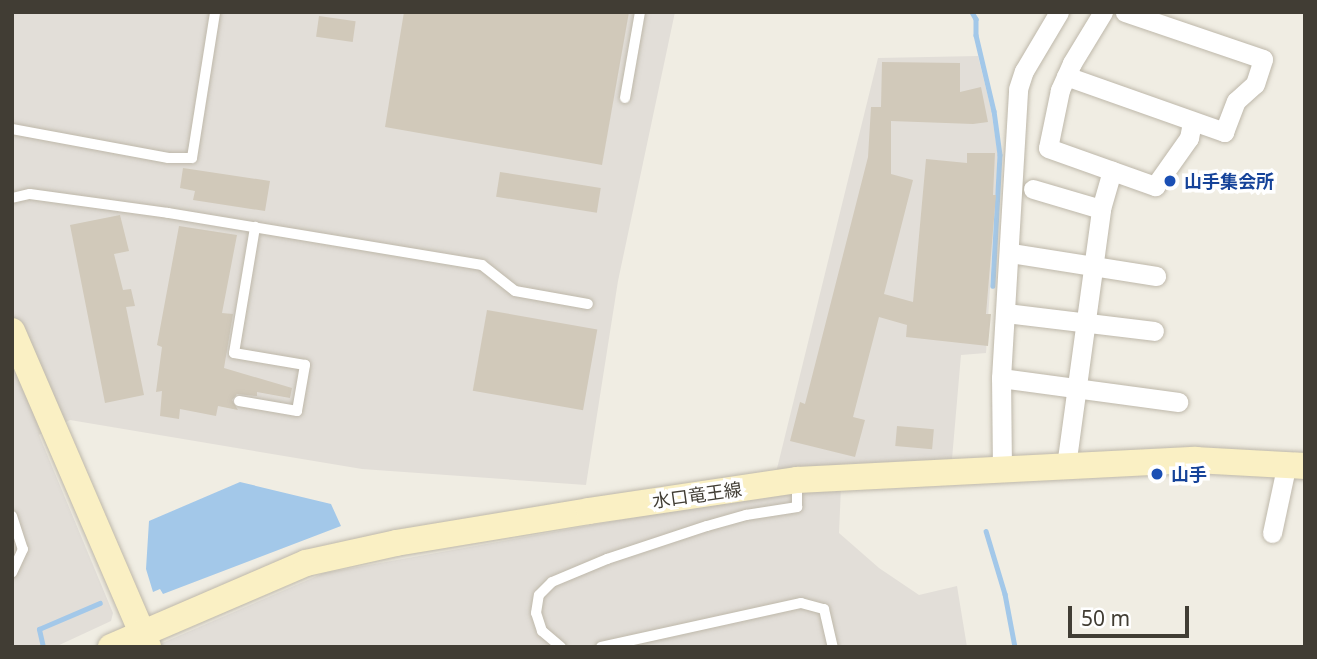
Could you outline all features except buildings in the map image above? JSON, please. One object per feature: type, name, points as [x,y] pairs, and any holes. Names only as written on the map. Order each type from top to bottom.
[{"type":"main road","points":[[12,331],[145,640]]},
{"type":"main road","name":"水口竜王線","points":[[111,647],[145,640],[306,563],[396,543],[797,480],[1195,460],[1296,465]]},
{"type":"street","points":[[1002,470],[1001,378],[1018,89],[1024,71],[1059,12]]},
{"type":"street","points":[[1103,12],[1059,90],[1048,148],[1155,186],[1189,138],[1192,122]]},
{"type":"street","points":[[1066,76],[1224,132],[1236,101],[1255,84],[1263,59],[1125,12]]},
{"type":"street","points":[[1066,466],[1101,209],[1112,171]]},
{"type":"street","points":[[1033,189],[1101,209]]},
{"type":"street","points":[[1010,253],[1157,276]]},
{"type":"street","points":[[1006,313],[1154,331]]},
{"type":"street","points":[[1001,378],[1178,402]]},
{"type":"street","points":[[1272,533],[1296,465]]},
{"type":"lane","points":[[12,129],[168,158],[192,158],[215,12]]},
{"type":"lane","points":[[625,98],[640,12]]},
{"type":"lane","points":[[12,198],[30,194],[255,227],[482,265],[515,291],[588,304]]},
{"type":"lane","points":[[239,401],[297,411],[305,365],[234,353],[255,227]]},
{"type":"lane","points":[[561,647],[542,631],[536,613],[539,595],[552,582],[607,558],[707,526],[746,515],[797,508],[797,480]]},
{"type":"lane","points":[[12,516],[23,549],[12,573]]},
{"type":"lane","points":[[601,647],[801,603],[824,609],[833,647]]},
{"type":"shaded area","points":[[12,12],[675,12],[618,281],[586,485],[362,469],[70,420],[39,435],[113,613],[111,621],[55,647],[12,647]]},
{"type":"shaded area","points":[[978,56],[991,109],[998,156],[986,353],[961,355],[952,459],[842,464],[839,533],[879,568],[919,595],[957,586],[967,647],[153,647],[324,573],[771,493],[878,58]]},
{"type":"water","points":[[240,482],[331,504],[341,526],[163,594],[160,589],[153,592],[146,569],[149,521]]},
{"type":"waterway","points":[[972,12],[976,19],[976,35],[994,111],[1000,155],[993,286]]},
{"type":"waterway","points":[[986,531],[1005,594],[1015,647]]},
{"type":"waterway","points":[[43,647],[39,629],[100,603]]},
{"type":"place","name":"山手集会所","points":[[1170,181]]},
{"type":"place","name":"山手","points":[[1157,474]]}]
